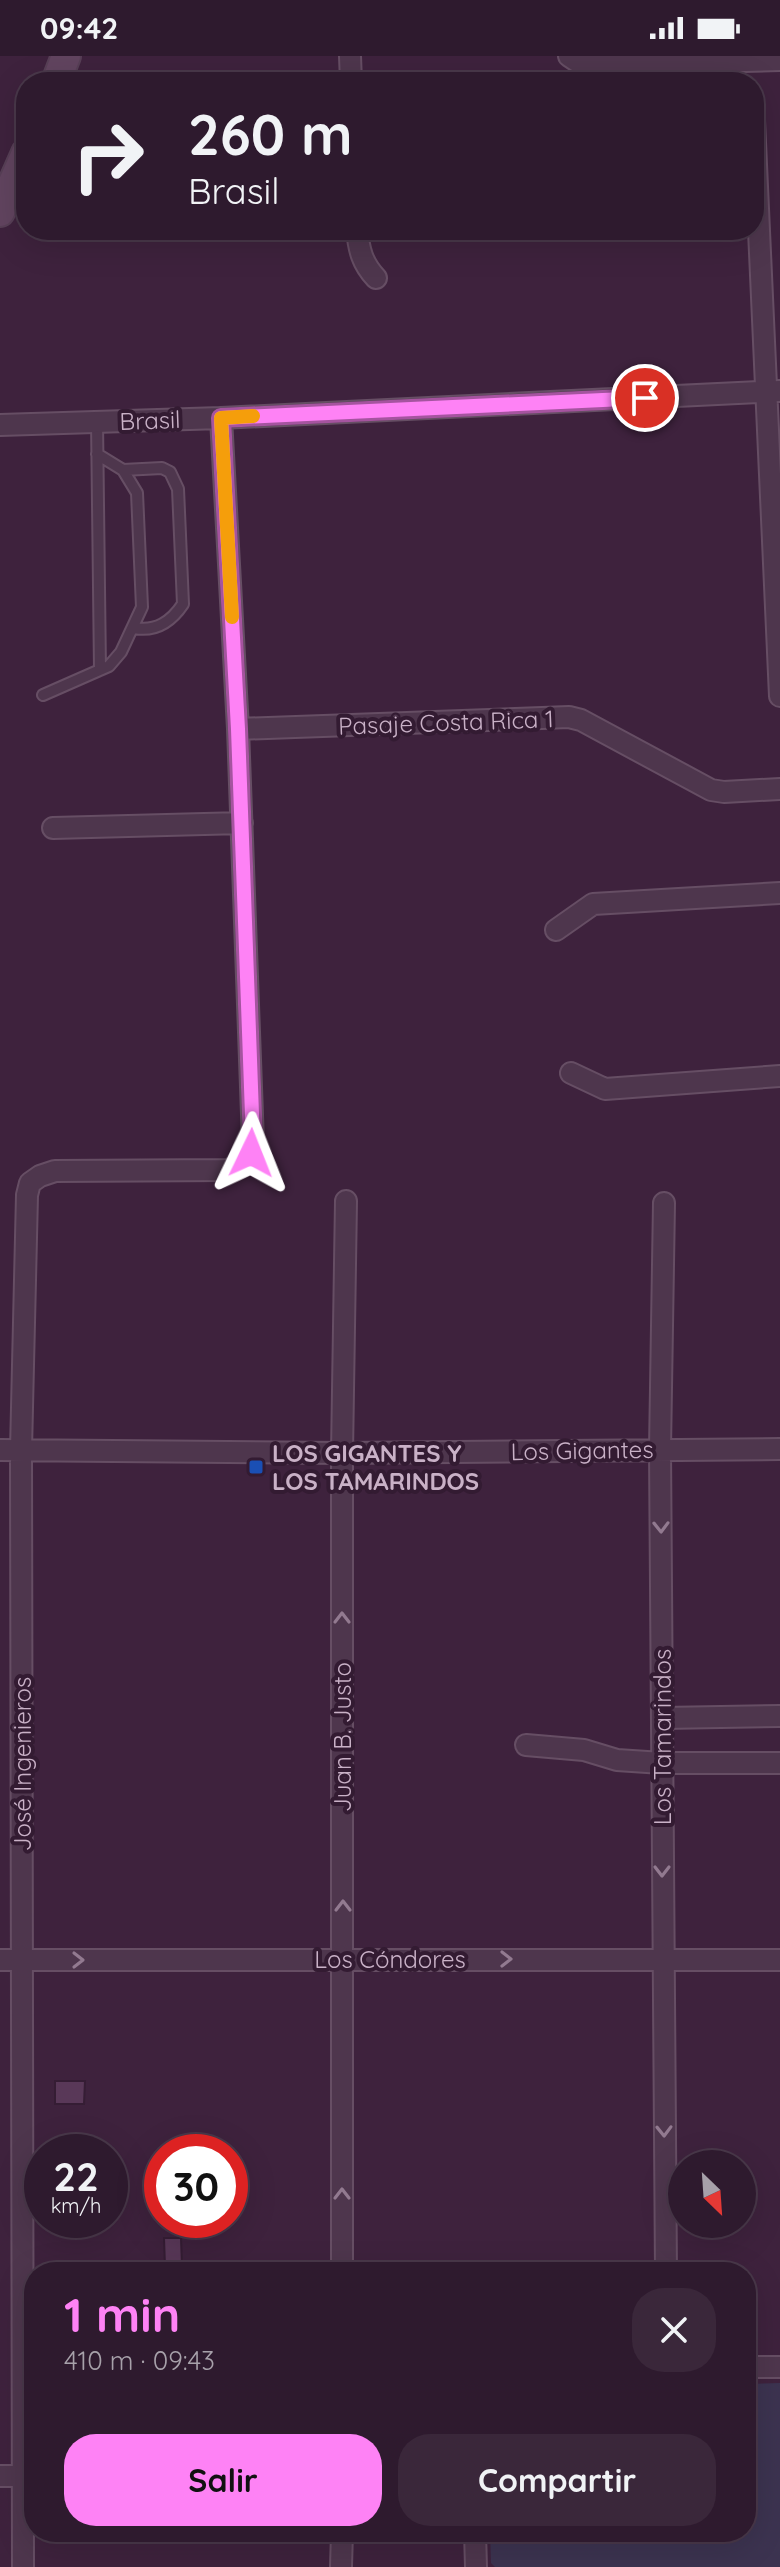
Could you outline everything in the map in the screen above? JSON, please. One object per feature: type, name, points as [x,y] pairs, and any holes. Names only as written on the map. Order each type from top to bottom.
[{"type":"main road","points":[[0,212],[16,176]]},
{"type":"street","points":[[569,56],[581,64],[591,65],[752,72],[780,60]]},
{"type":"street","points":[[358,240],[366,268],[376,278]]},
{"type":"street","points":[[762,240],[773,392],[780,696]]},
{"type":"street","name":"Brasil","points":[[0,425],[221,418],[773,392]]},
{"type":"street","points":[[53,828],[242,823],[221,418]]},
{"type":"street","name":"Pasaje Costa Rica 1","points":[[238,729],[569,717],[581,720],[711,790],[780,789]]},
{"type":"street","name":"José Ingenieros","points":[[26,2262],[21,1450],[27,1195],[30,1183],[55,1171],[228,1170],[247,1163],[253,1142],[242,823]]},
{"type":"street","points":[[556,930],[593,904],[780,893]]},
{"type":"street","points":[[571,1073],[605,1089],[780,1076]]},
{"type":"street","name":"Juan B. Justo","points":[[342,2262],[342,1453],[346,1201]]},
{"type":"street","name":"Los Tamarindos","points":[[664,1203],[660,1449],[666,2262]]},
{"type":"street","name":"Los Gigantes","points":[[0,1450],[342,1453],[780,1449]]},
{"type":"street","points":[[663,1718],[780,1716]]},
{"type":"street","points":[[526,1745],[584,1750],[617,1760],[780,1763]]},
{"type":"street","name":"Los Cóndores","points":[[0,1960],[780,1960]]},
{"type":"street","points":[[756,2367],[780,2367]]},
{"type":"street","points":[[0,2476],[24,2476]]},
{"type":"street","name":"José Ingenieros","points":[[23,2567],[25,2542]]},
{"type":"street","points":[[341,2567],[342,2542]]},
{"type":"street","points":[[475,2542],[476,2567]]},
{"type":"lane","points":[[97,421],[100,670]]},
{"type":"lane","points":[[43,695],[109,666],[121,652],[142,607],[137,493],[123,470],[97,454]]},
{"type":"lane","points":[[123,470],[162,468],[170,472],[178,489],[183,604],[173,619],[162,625],[145,630],[134,628]]},
{"type":"shaded area","points":[[780,2383],[780,2567],[495,2567],[491,2563],[490,2542],[756,2542],[756,2384]]},
{"type":"building","points":[[55,2081],[85,2081],[84,2104],[55,2104]]},
{"type":"building","points":[[164,2238],[181,2238],[182,2262],[165,2262]]},
{"type":"slow traffic","points":[[232,617],[221,418],[253,416]]},
{"type":"place","name":"LOS GIGANTES Y LOS TAMARINDOS","points":[[256,1467]]},
{"type":"route","points":[[251,1153],[238,729],[221,418],[645,398]]}]
